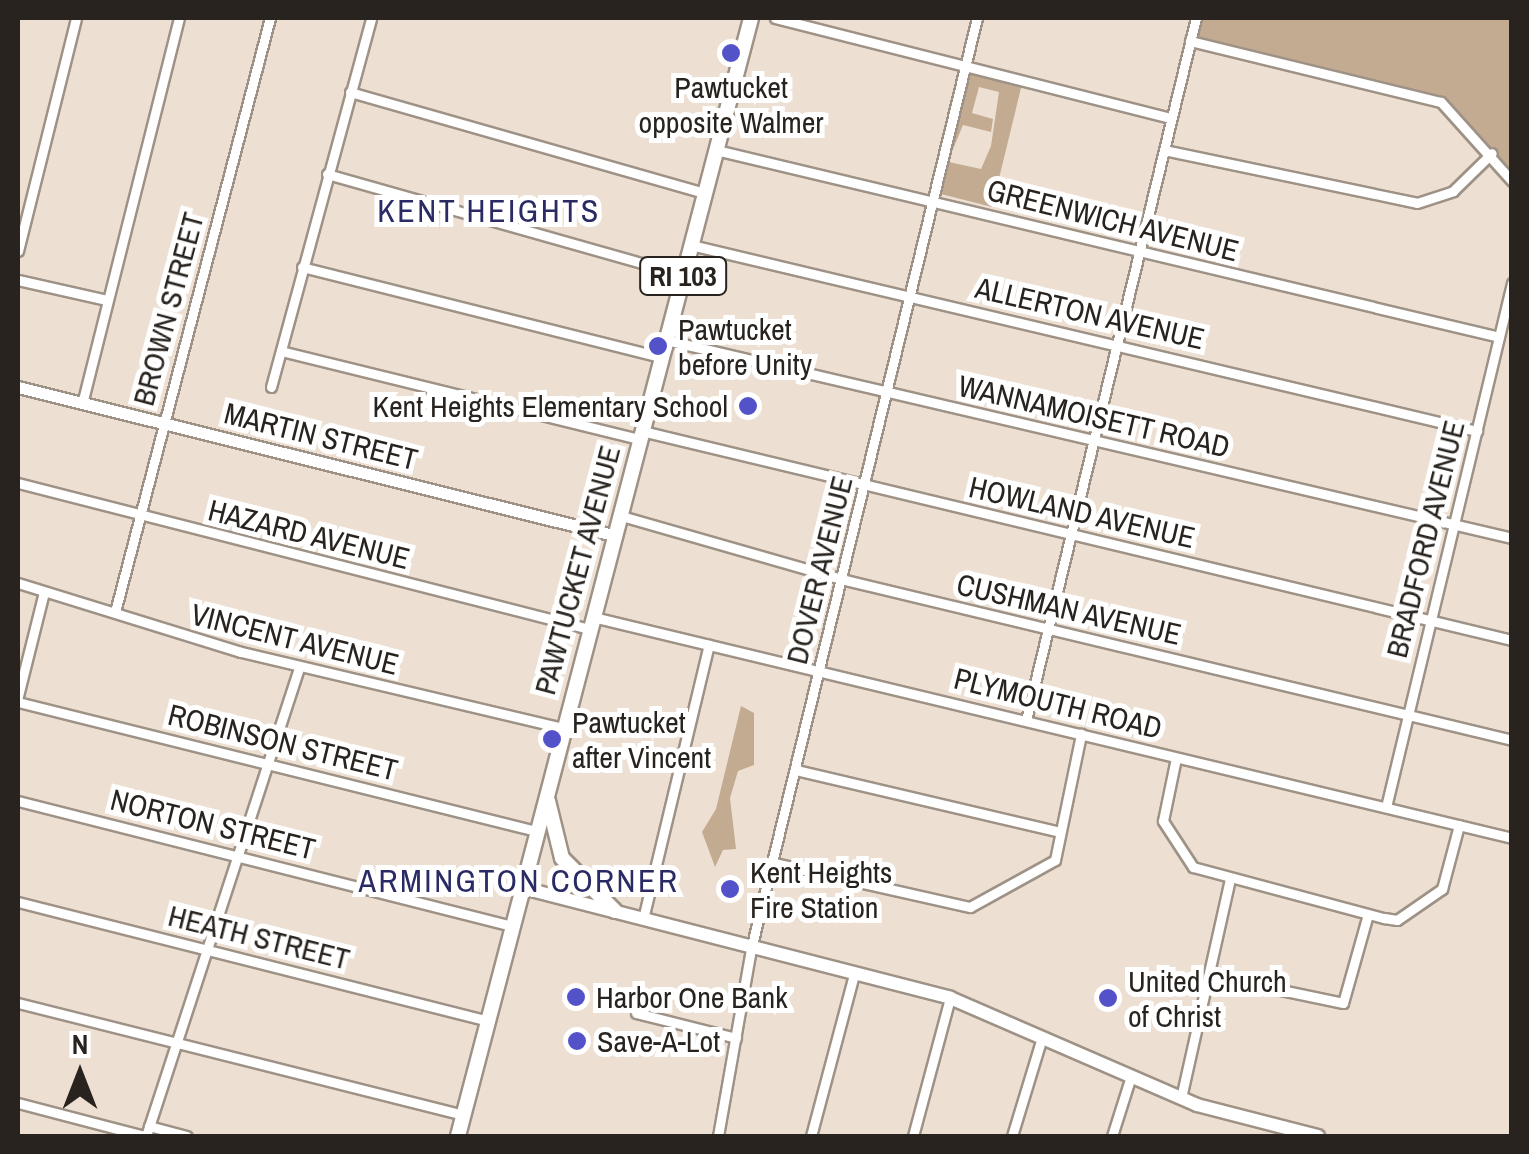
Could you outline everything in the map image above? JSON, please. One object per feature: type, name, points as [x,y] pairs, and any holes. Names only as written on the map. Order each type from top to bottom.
[{"type":"main road","name":"PAWTUCKET AVENUE","points":[[458,1136],[751,18]]},
{"type":"main road","points":[[547,790],[562,858],[614,911]]},
{"type":"main road","points":[[522,888],[950,998],[1181,1098],[1318,1136]]},
{"type":"street","points":[[18,251],[76,18]]},
{"type":"street","points":[[82,404],[179,18]]},
{"type":"street","name":"BROWN STREET","points":[[115,612],[270,18]]},
{"type":"street","points":[[271,387],[371,18]]},
{"type":"street","points":[[775,18],[966,63],[1172,118]]},
{"type":"street","name":"DOVER AVENUE","points":[[718,1136],[752,949],[977,18]]},
{"type":"street","points":[[1026,720],[1196,18]]},
{"type":"street","points":[[1190,41],[1441,102],[1492,153],[1512,181]]},
{"type":"street","points":[[350,92],[704,193]]},
{"type":"street","name":"GREENWICH AVENUE","points":[[716,150],[1498,337]]},
{"type":"street","points":[[1164,150],[1417,202],[1453,191],[1492,153]]},
{"type":"street","points":[[327,174],[683,276]]},
{"type":"street","name":"ALLERTON AVENUE","points":[[691,245],[1477,431]]},
{"type":"street","points":[[302,267],[662,356]]},
{"type":"street","points":[[18,280],[107,300]]},
{"type":"street","name":"BRADFORD AVENUE","points":[[1386,807],[1512,283]]},
{"type":"street","name":"WANNAMOISETT ROAD","points":[[666,340],[1512,538]]},
{"type":"street","name":"HOWLAND AVENUE","points":[[281,350],[1512,640]]},
{"type":"street","name":"MARTIN STREET","points":[[18,387],[613,534]]},
{"type":"street","name":"HAZARD AVENUE","points":[[18,484],[141,519],[591,623]]},
{"type":"street","name":"CUSHMAN AVENUE","points":[[618,514],[841,580],[1512,740]]},
{"type":"street","name":"VINCENT AVENUE","points":[[18,584],[300,667],[564,728]]},
{"type":"street","points":[[18,699],[44,592]]},
{"type":"street","name":"PLYMOUTH ROAD","points":[[591,623],[709,645],[1512,838]]},
{"type":"street","points":[[643,919],[709,645]]},
{"type":"street","points":[[146,1133],[172,1040],[300,667]]},
{"type":"street","name":"ROBINSON STREET","points":[[18,699],[536,831]]},
{"type":"street","points":[[774,864],[964,909],[1048,868],[1060,832],[1081,734]]},
{"type":"street","points":[[1176,758],[1163,821],[1192,867],[1368,914],[1397,920],[1442,890],[1459,825]]},
{"type":"street","points":[[796,770],[1060,832]]},
{"type":"street","name":"NORTON STREET","points":[[18,801],[512,926]]},
{"type":"street","points":[[1181,1098],[1230,879]]},
{"type":"street","name":"HEATH STREET","points":[[18,902],[487,1022]]},
{"type":"street","points":[[1209,975],[1343,1003],[1368,914]]},
{"type":"street","points":[[810,1136],[854,974]]},
{"type":"street","points":[[913,1136],[950,998]]},
{"type":"street","points":[[18,1003],[463,1115]]},
{"type":"street","points":[[636,1013],[736,1038]]},
{"type":"street","points":[[1012,1136],[1042,1037]]},
{"type":"street","points":[[1112,1136],[1130,1076]]},
{"type":"street","points":[[18,1102],[146,1133],[188,1136]]},
{"type":"shaded area","points":[[1195,18],[1511,18],[1511,179],[1445,99],[1195,42]]},
{"type":"shaded area","points":[[972,69],[1022,84],[992,207],[941,194],[949,162],[981,169],[991,146],[999,92],[979,87],[972,113],[993,119],[991,132],[963,125],[951,154]]},
{"type":"shaded area","points":[[741,706],[754,713],[754,765],[738,771],[730,798],[736,849],[723,850],[715,867],[702,832],[716,809]]},
{"type":"place","name":"Pawtucket opposite Walmer","points":[[731,53]]},
{"type":"place","name":"Pawtucket before Unity","points":[[658,346]]},
{"type":"place","name":"Kent Heights Elementary School","points":[[748,406]]},
{"type":"place","name":"Pawtucket after Vincent","points":[[552,739]]},
{"type":"place","name":"Kent Heights Fire Station","points":[[730,889]]},
{"type":"place","name":"Harbor One Bank","points":[[576,997]]},
{"type":"place","name":"United Church of Christ","points":[[1108,998]]},
{"type":"place","name":"Save-A-Lot","points":[[577,1041]]},
{"type":"district","name":"KENT HEIGHTS","points":[[489,211]]},
{"type":"district","name":"ARMINGTON CORNER","points":[[519,881]]}]
